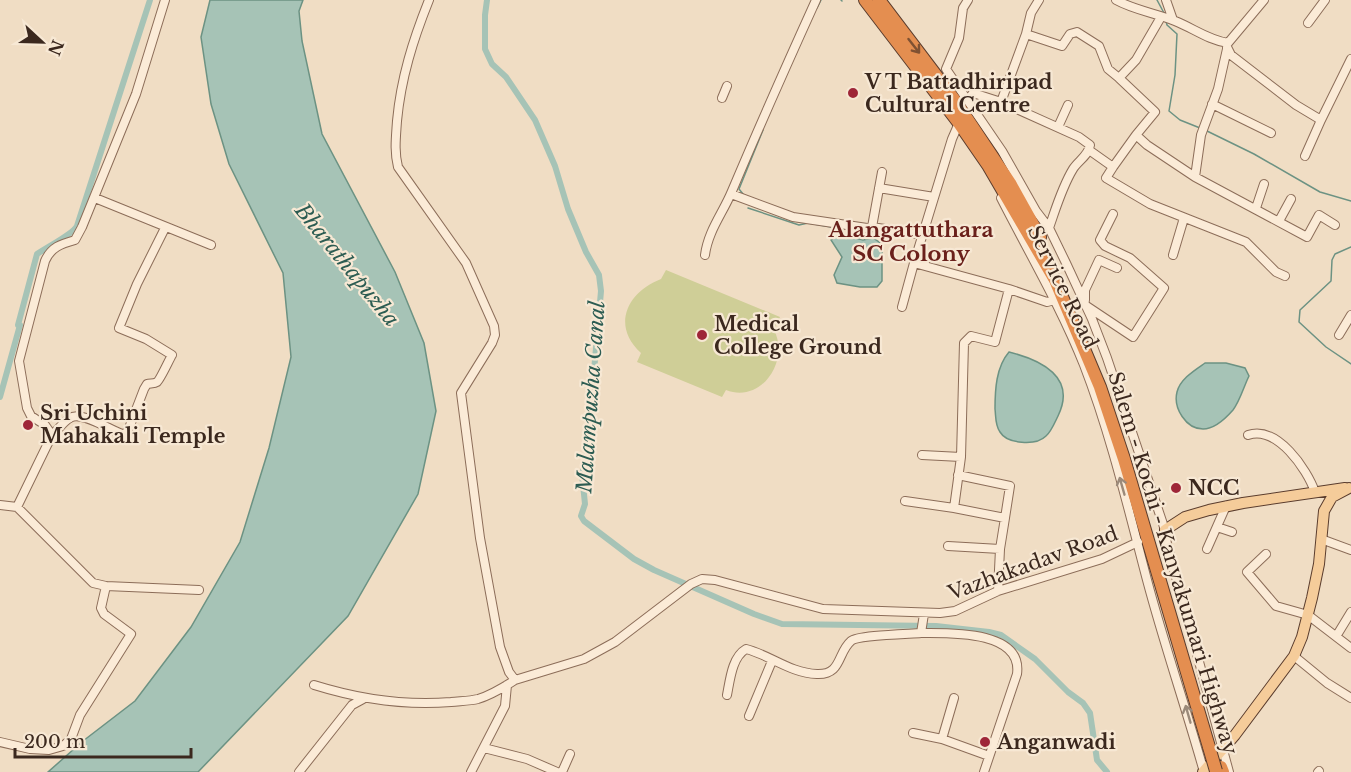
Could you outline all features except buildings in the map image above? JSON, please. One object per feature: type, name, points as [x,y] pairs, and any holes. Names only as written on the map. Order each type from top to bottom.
[{"type":"highway","name":"Salem - Kochi - Kanyakumari Highway","points":[[865,0],[959,123],[988,165],[1055,280],[1100,387],[1216,748]]},
{"type":"highway","name":"Salem - Kochi - Kanyakumari Highway","points":[[879,0],[954,99],[1009,182],[1062,275],[1114,405],[1216,748],[1215,771]]},
{"type":"highway","points":[[1009,182],[1010,164]]},
{"type":"main road","points":[[1215,771],[1216,748],[1259,704],[1294,656],[1302,638],[1319,564],[1324,510],[1332,497],[1350,487]]},
{"type":"main road","points":[[1166,530],[1185,517],[1226,506],[1350,487]]},
{"type":"street","points":[[52,435],[45,425],[31,416],[27,408],[20,372],[20,351],[48,253],[58,246],[75,240],[95,198],[136,94],[165,0]]},
{"type":"street","points":[[314,685],[381,702],[436,703],[477,699],[515,680],[508,672],[500,647],[480,538],[462,393],[492,343],[495,335],[494,326],[466,263],[398,167],[395,153],[400,93],[413,39],[429,0]]},
{"type":"street","points":[[705,255],[709,236],[731,194],[752,139],[816,0]]},
{"type":"street","name":"Service Road","points":[[968,0],[963,9],[959,38],[946,69],[1010,164],[1036,211],[1049,228],[1085,305],[1126,410],[1166,530],[1167,544],[1216,748]]},
{"type":"street","points":[[1001,102],[1026,34],[1031,13],[1039,0]]},
{"type":"street","points":[[1116,0],[1227,46],[1231,55],[1286,98],[1311,116],[1322,120]]},
{"type":"street","points":[[1119,78],[1136,60],[1166,19],[1166,0]]},
{"type":"street","points":[[1308,23],[1325,0]]},
{"type":"street","points":[[1195,177],[1203,131],[1227,46],[1259,2]]},
{"type":"street","points":[[1026,34],[1062,46],[1070,34],[1077,32],[1099,46],[1108,69],[1155,112],[1106,178],[1135,196],[1246,242],[1276,272],[1286,276]]},
{"type":"street","points":[[1305,156],[1351,59]]},
{"type":"street","points":[[722,98],[727,86]]},
{"type":"street","points":[[968,100],[973,93],[1001,102],[1085,140],[1090,145],[1089,150],[1075,165],[1063,187],[1049,228]]},
{"type":"street","points":[[1212,104],[1270,133]]},
{"type":"street","points":[[1058,127],[1068,105]]},
{"type":"street","points":[[902,307],[922,234],[959,123]]},
{"type":"street","name":"Service Road","points":[[967,135],[971,150],[998,192],[1055,300],[1098,404],[1147,581],[1215,771]]},
{"type":"street","points":[[1136,135],[1195,177],[1307,237],[1319,215],[1335,225]]},
{"type":"street","points":[[1089,150],[1113,167]]},
{"type":"street","points":[[872,226],[882,172]]},
{"type":"street","points":[[1256,208],[1264,184]]},
{"type":"street","points":[[879,188],[934,197]]},
{"type":"street","points":[[731,194],[793,217],[922,234]]},
{"type":"street","points":[[95,198],[211,245]]},
{"type":"street","points":[[1279,221],[1291,199]]},
{"type":"street","points":[[1019,200],[1036,211]]},
{"type":"street","points":[[1105,246],[1085,290],[1085,305],[1133,337],[1164,288],[1130,258],[1105,246],[1100,240],[1113,214]]},
{"type":"street","points":[[1173,255],[1184,218]]},
{"type":"street","points":[[17,507],[52,435],[71,417],[80,415],[111,431],[125,435],[144,388],[147,384],[159,381],[160,374],[172,355],[146,339],[119,328],[137,284],[165,228]]},
{"type":"street","points":[[1099,260],[1117,268]]},
{"type":"street","points":[[914,263],[1047,302],[1055,300]]},
{"type":"street","points":[[954,508],[961,457],[964,343],[971,336],[995,342],[1009,289]]},
{"type":"street","points":[[1339,335],[1351,315]]},
{"type":"street","points":[[1248,435],[1262,433],[1281,443],[1310,476],[1315,492]]},
{"type":"street","points":[[922,454],[961,457]]},
{"type":"street","points":[[958,475],[1010,486],[1000,549],[998,591]]},
{"type":"street","points":[[905,501],[1005,518]]},
{"type":"street","points":[[0,506],[17,507],[93,583],[106,586],[199,590]]},
{"type":"street","points":[[1207,549],[1226,506]]},
{"type":"street","points":[[1217,527],[1232,532]]},
{"type":"street","points":[[1321,540],[1351,550]]},
{"type":"street","name":"Vazhakadav Road","points":[[515,680],[584,659],[615,642],[691,584],[702,579],[715,580],[823,609],[924,614],[955,611],[998,591],[1102,559],[1138,542]]},
{"type":"street","points":[[948,546],[1000,549]]},
{"type":"street","points":[[1266,554],[1246,572],[1276,606],[1308,615],[1351,648]]},
{"type":"street","points":[[0,742],[30,749],[49,750],[63,746],[71,739],[80,716],[130,634],[104,614],[100,608],[106,586]]},
{"type":"street","points":[[1337,635],[1351,612]]},
{"type":"street","points":[[921,633],[924,614]]},
{"type":"street","points":[[727,695],[732,671],[740,652],[746,649],[798,671],[820,674],[831,671],[840,661],[847,646],[856,638],[921,633],[966,634],[1001,644],[1009,649],[1016,658],[1017,674],[984,772]]},
{"type":"street","points":[[1294,656],[1327,683],[1351,698]]},
{"type":"street","points":[[749,716],[772,661]]},
{"type":"street","points":[[471,772],[505,706],[507,685]]},
{"type":"street","points":[[942,739],[954,698]]},
{"type":"street","points":[[299,772],[352,705],[363,699]]},
{"type":"street","points":[[913,733],[942,739],[988,756]]},
{"type":"street","points":[[484,748],[527,759],[557,772]]},
{"type":"street","points":[[562,772],[570,754]]},
{"type":"shaded area","points":[[666,270],[780,317],[774,330],[778,342],[775,366],[761,385],[751,391],[739,393],[726,390],[722,397],[637,362],[641,353],[632,343],[627,332],[625,321],[627,311],[639,292],[661,279]]},
{"type":"water","name":"Bharathapuzha","points":[[210,0],[303,0],[299,11],[302,41],[322,134],[395,272],[424,343],[436,411],[418,494],[348,616],[198,772],[48,772],[83,741],[135,701],[191,627],[240,542],[269,448],[291,357],[283,273],[229,164],[211,104],[201,37]]},
{"type":"water","points":[[840,234],[863,240],[873,238],[882,244],[882,281],[877,287],[837,283],[834,275],[842,257],[831,240]]},
{"type":"water","points":[[1009,352],[1044,365],[1053,372],[1063,391],[1063,402],[1053,427],[1046,436],[1036,441],[1022,442],[1009,439],[997,427],[995,394],[997,379],[1001,365]]},
{"type":"water","points":[[1205,363],[1226,363],[1245,368],[1249,376],[1233,410],[1224,420],[1203,429],[1186,422],[1179,411],[1176,398],[1181,383]]},
{"type":"waterway","points":[[0,397],[37,254],[65,237],[77,226],[150,0]]},
{"type":"waterway","name":"Malampuzha Canal","points":[[487,0],[485,49],[492,64],[506,77],[535,120],[555,166],[568,209],[586,252],[599,275],[601,291],[587,451],[582,475],[585,504],[581,516],[584,521],[634,559],[654,570],[782,624],[936,626],[1001,635],[1035,659],[1068,692],[1083,703],[1090,713],[1097,760],[1107,772]]},
{"type":"waterway","points":[[817,8],[821,0]]},
{"type":"waterway","points":[[1157,0],[1164,13]]},
{"type":"waterway","points":[[1166,21],[1167,25],[1177,34],[1175,75],[1169,111],[1180,120],[1200,128]]},
{"type":"waterway","points":[[743,194],[739,189],[763,130]]},
{"type":"waterway","points":[[1207,131],[1254,154],[1320,192],[1351,201]]},
{"type":"waterway","points":[[748,208],[799,225],[808,223],[837,228],[840,235]]},
{"type":"waterway","points":[[1351,247],[1335,254],[1332,260],[1331,281],[1300,310],[1299,322],[1326,347],[1351,364]]},
{"type":"place","name":"V T Battadhiripad Cultural Centre","points":[[853,93]]},
{"type":"place","name":"Medical College Ground","points":[[702,335]]},
{"type":"place","name":"Sri Uchini Mahakali Temple","points":[[28,425]]},
{"type":"place","name":"NCC","points":[[1176,488]]},
{"type":"place","name":"Anganwadi","points":[[985,742]]},
{"type":"district","name":"Alangattuthara SC Colony","points":[[911,242]]}]
